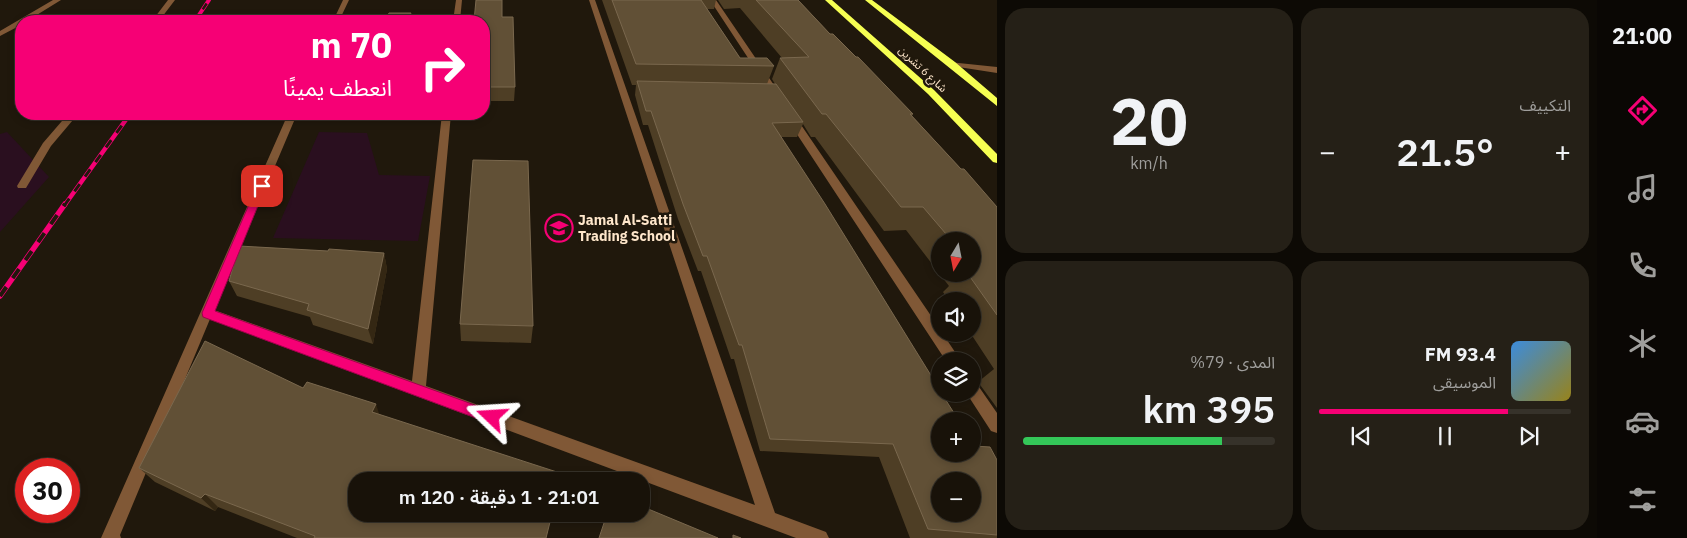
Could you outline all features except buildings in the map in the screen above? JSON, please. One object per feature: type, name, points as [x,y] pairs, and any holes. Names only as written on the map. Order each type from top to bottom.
[{"type":"main road","name":"شارع 6 تشرين","points":[[828,0],[931,92],[997,160]]},
{"type":"main road","name":"شارع 6 تشرين","points":[[868,0],[952,64],[997,103]]},
{"type":"street","points":[[33,15],[58,0]]},
{"type":"street","points":[[160,15],[172,0]]},
{"type":"street","points":[[339,15],[346,0]]},
{"type":"street","points":[[458,15],[459,0]]},
{"type":"street","points":[[592,0],[627,90],[768,518]]},
{"type":"street","points":[[713,0],[770,93],[948,352]]},
{"type":"street","points":[[0,34],[15,26]]},
{"type":"street","points":[[952,64],[997,70]]},
{"type":"street","points":[[22,186],[47,145],[68,120]]},
{"type":"street","points":[[112,538],[110,537],[289,120]]},
{"type":"street","points":[[418,390],[446,120]]},
{"type":"street","points":[[208,313],[820,538]]},
{"type":"street","points":[[980,402],[997,426]]},
{"type":"shaded area","points":[[7,132],[49,177],[0,232],[0,134]]},
{"type":"shaded area","points":[[319,132],[367,133],[379,175],[430,176],[418,241],[273,238]]},
{"type":"railway","points":[[199,15],[209,0]]},
{"type":"railway","points":[[64,206],[126,120]]},
{"type":"railway","points":[[0,296],[65,204]]},
{"type":"place","name":"Jamal Al-Satti Trading School","points":[[559,228]]},
{"type":"route","points":[[262,186],[208,313],[492,417]]}]
